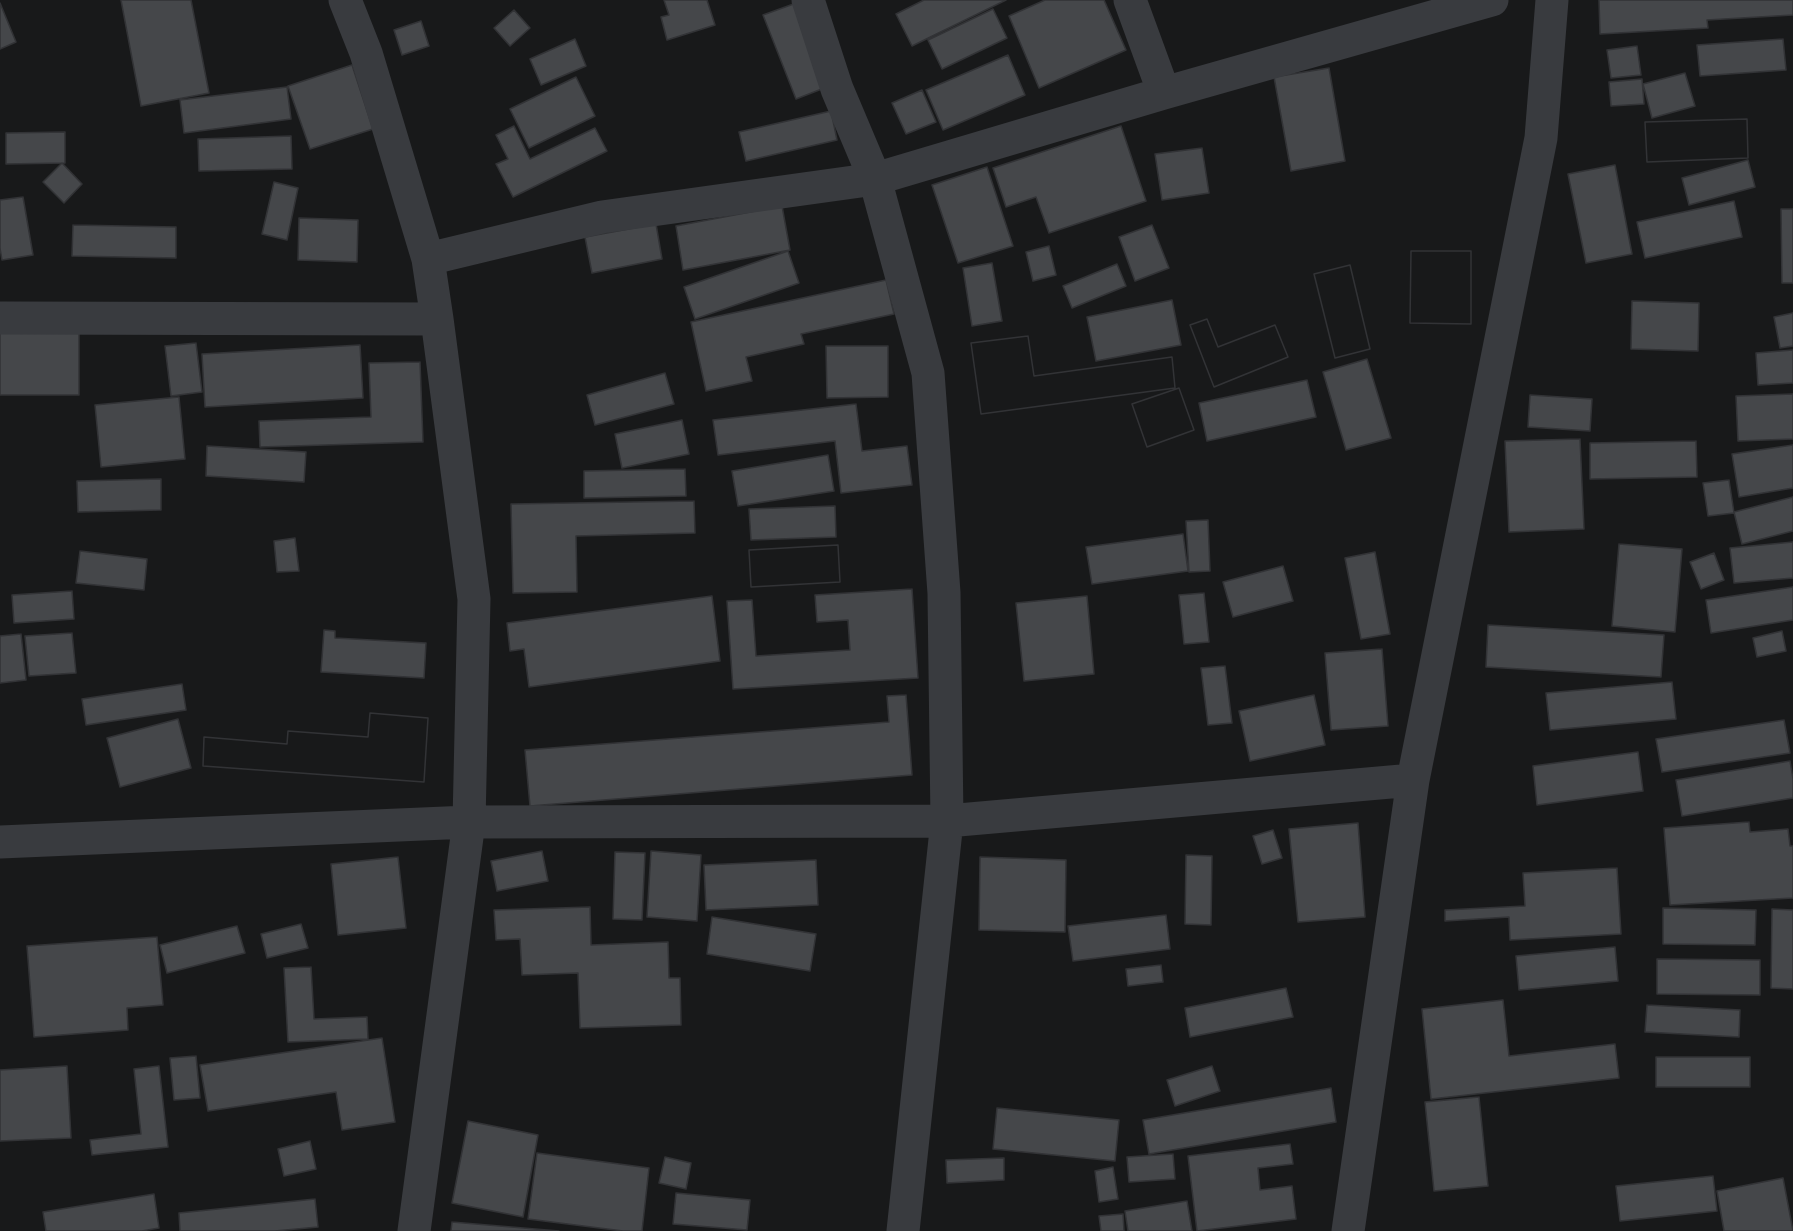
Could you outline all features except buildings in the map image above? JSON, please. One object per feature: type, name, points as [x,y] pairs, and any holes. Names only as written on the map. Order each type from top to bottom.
[{"type":"street","points":[[345,0],[366,53],[428,259],[474,599],[469,822],[414,1231]]},
{"type":"street","points":[[808,0],[837,89],[875,179],[928,372],[944,593],[947,821],[903,1231]]},
{"type":"street","points":[[1130,0],[1164,93]]},
{"type":"street","points":[[428,259],[602,217],[875,179],[1164,93],[1491,0]]},
{"type":"street","points":[[1348,1231],[1413,780],[1541,138],[1552,0]]},
{"type":"street","points":[[0,318],[437,319]]},
{"type":"street","points":[[0,842],[469,822],[947,821],[1413,780]]}]
